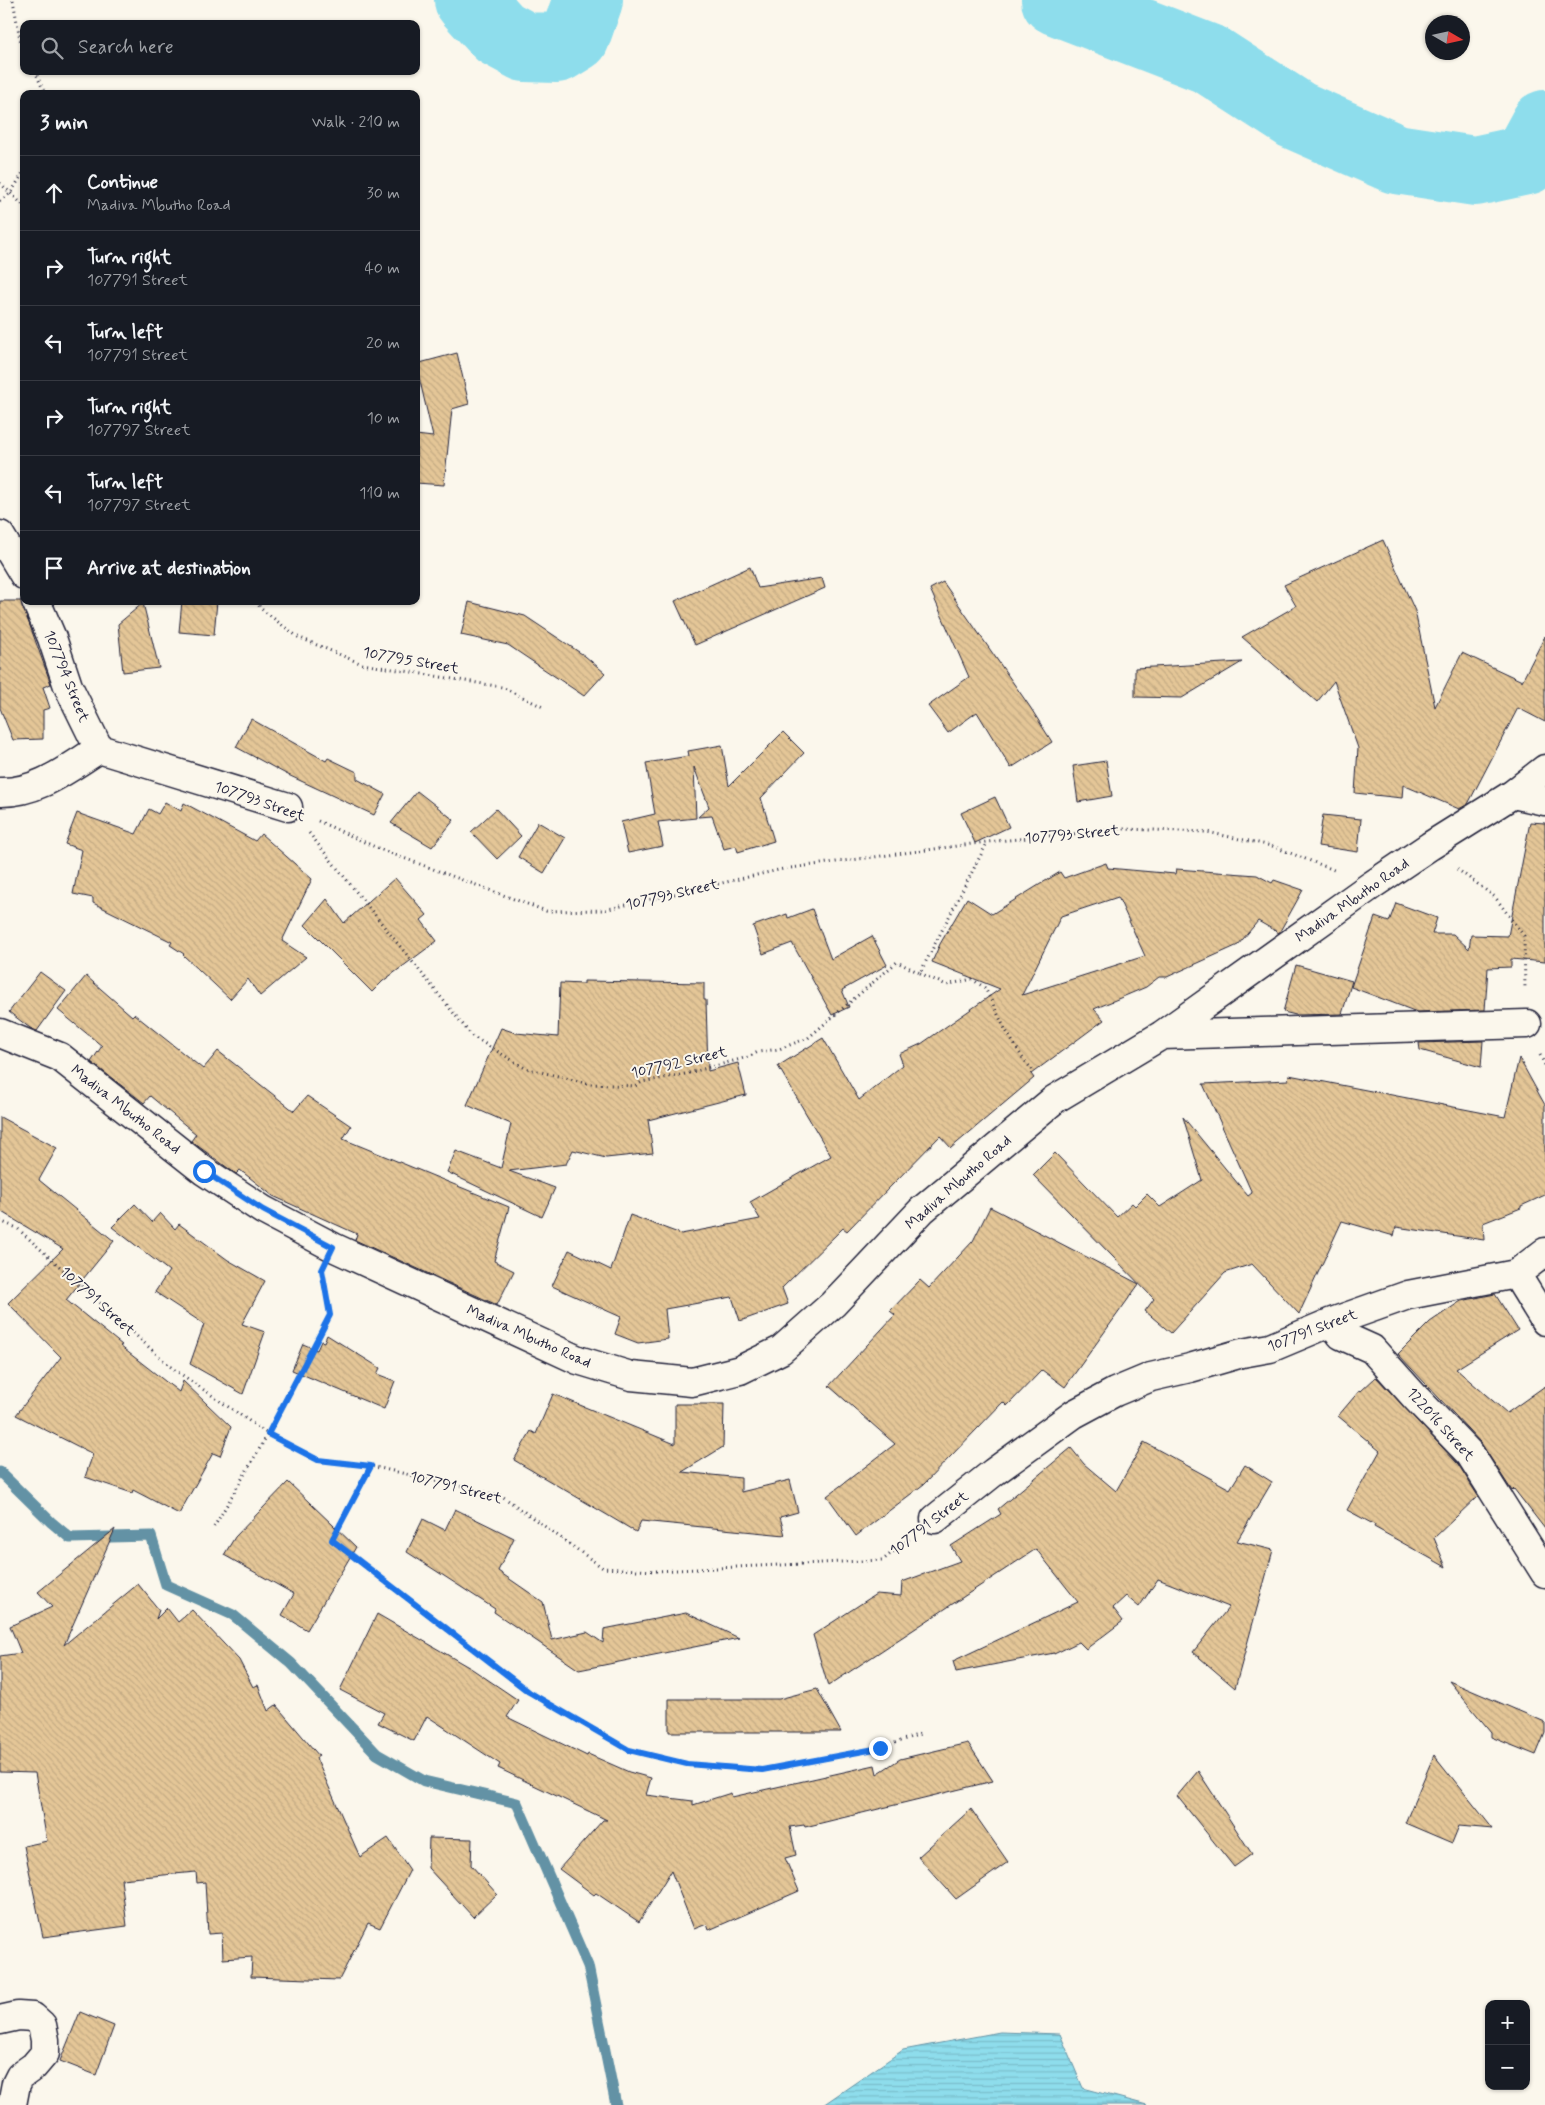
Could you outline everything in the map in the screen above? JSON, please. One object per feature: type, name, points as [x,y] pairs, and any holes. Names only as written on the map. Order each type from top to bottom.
[{"type":"street","points":[[0,535],[20,568]]},
{"type":"street","name":"107794 Street","points":[[38,605],[52,638],[68,686],[99,749]]},
{"type":"street","points":[[0,792],[26,790],[40,784],[99,749]]},
{"type":"street","name":"107793 Street","points":[[99,749],[288,807]]},
{"type":"street","name":"Madiva Mbutho Road","points":[[0,1033],[60,1057],[204,1171],[263,1210],[333,1247],[578,1360],[631,1376],[692,1382],[740,1370],[780,1350],[833,1304],[922,1210],[1055,1098],[1162,1035],[1372,885],[1513,794],[1545,769]]},
{"type":"street","points":[[1513,794],[1545,802]]},
{"type":"street","name":"Madiva Mbutho Road","points":[[1162,1035],[1527,1024]]},
{"type":"street","name":"107791 Street","points":[[935,1518],[1074,1414],[1115,1392],[1151,1377],[1242,1353],[1270,1348],[1332,1322],[1408,1295],[1516,1274],[1545,1252]]},
{"type":"street","points":[[1516,1274],[1545,1321]]},
{"type":"street","name":"122016 Street","points":[[1332,1322],[1340,1335],[1372,1350],[1414,1397],[1470,1454],[1545,1573]]},
{"type":"street","points":[[0,2020],[18,2016],[33,2018],[42,2025],[46,2040],[45,2054],[34,2066],[20,2076],[16,2084],[12,2105]]},
{"type":"path","points":[[13,0],[20,39]]},
{"type":"path","points":[[36,75],[43,90]]},
{"type":"path","points":[[0,201],[11,193],[20,178]]},
{"type":"path","points":[[0,182],[20,202]]},
{"type":"path","name":"107795 Street","points":[[259,605],[260,608],[298,637],[362,664],[502,687],[544,708]]},
{"type":"path","name":"107793 Street","points":[[288,807],[382,850],[546,911],[604,910],[783,869],[987,842],[1124,829],[1207,832],[1272,846],[1372,885]]},
{"type":"path","name":"107792 Street","points":[[288,807],[472,1036],[525,1068],[590,1084],[635,1086],[642,1082],[685,1074],[748,1057],[758,1052],[778,1048],[808,1038],[897,962],[946,986],[972,979],[985,988],[1022,1057],[1055,1098]]},
{"type":"path","points":[[920,973],[987,842]]},
{"type":"path","points":[[1430,846],[1450,864],[1495,897],[1524,936],[1527,1024]]},
{"type":"path","name":"107791 Street","points":[[0,1221],[17,1228],[172,1368],[268,1434],[318,1460],[371,1466],[502,1496],[603,1568],[655,1570],[883,1560],[935,1518]]},
{"type":"path","points":[[214,1528],[268,1434],[330,1315],[322,1270],[333,1247]]},
{"type":"path","points":[[371,1466],[332,1540],[529,1692],[629,1750],[687,1764],[762,1770],[880,1748],[923,1733]]},
{"type":"water","points":[[1000,2032],[1060,2034],[1083,2088],[1147,2105],[823,2105],[903,2050]]},
{"type":"building","points":[[457,353],[469,404],[452,409],[444,485],[420,483],[420,435],[433,437],[420,381],[420,363]]},
{"type":"building","points":[[1383,540],[1415,611],[1435,707],[1462,653],[1522,681],[1545,636],[1545,722],[1518,708],[1468,804],[1459,809],[1403,785],[1402,798],[1355,793],[1358,748],[1334,681],[1317,702],[1242,637],[1296,606],[1284,585]]},
{"type":"building","points":[[750,567],[758,588],[822,578],[825,588],[695,645],[675,601]]},
{"type":"building","points":[[943,582],[1030,707],[1052,742],[1011,768],[977,712],[948,733],[928,706],[969,677],[930,589]]},
{"type":"building","points":[[0,601],[20,601],[51,684],[43,687],[50,708],[43,710],[43,739],[13,740],[0,708]]},
{"type":"building","points":[[469,602],[525,616],[585,656],[605,673],[584,696],[508,645],[461,635]]},
{"type":"building","points":[[141,605],[143,605],[159,668],[123,672],[118,624]]},
{"type":"building","points":[[182,605],[217,605],[214,635],[179,632]]},
{"type":"building","points":[[1242,662],[1182,698],[1135,697],[1135,668]]},
{"type":"building","points":[[251,719],[326,761],[328,758],[357,772],[357,779],[385,794],[374,815],[286,774],[236,747]]},
{"type":"building","points":[[783,732],[804,753],[761,798],[774,841],[738,852],[736,846],[724,849],[712,816],[698,817],[709,807],[694,767],[696,818],[658,822],[663,846],[628,853],[621,822],[655,814],[646,763],[689,756],[688,751],[722,745],[729,786]]},
{"type":"building","points":[[1106,761],[1112,796],[1078,802],[1073,766]]},
{"type":"building","points":[[417,791],[454,820],[432,847],[391,823]]},
{"type":"building","points":[[995,797],[1009,827],[975,843],[961,813]]},
{"type":"building","points":[[165,802],[181,811],[184,803],[255,841],[261,834],[312,879],[282,941],[306,957],[260,996],[248,979],[230,999],[184,954],[170,945],[172,942],[93,903],[93,898],[73,894],[82,850],[65,844],[77,813],[136,834],[149,809],[158,814]]},
{"type":"building","points":[[496,809],[521,836],[497,859],[471,832]]},
{"type":"building","points":[[1323,815],[1361,819],[1358,852],[1318,846]]},
{"type":"building","points":[[538,822],[565,838],[544,873],[518,857]]},
{"type":"building","points":[[1530,822],[1545,823],[1545,962],[1511,959],[1511,967],[1488,968],[1485,1010],[1417,1012],[1351,987],[1375,917],[1389,922],[1396,903],[1437,918],[1432,934],[1453,934],[1469,949],[1471,935],[1508,936]]},
{"type":"building","points":[[1106,863],[1108,868],[1175,874],[1176,869],[1257,875],[1272,883],[1274,880],[1303,890],[1279,933],[1258,921],[1238,945],[1167,977],[1159,977],[1146,987],[1094,1009],[1104,1020],[1031,1074],[1034,1078],[951,1148],[940,1136],[847,1231],[843,1228],[782,1288],[788,1304],[740,1321],[732,1297],[665,1309],[668,1339],[638,1343],[615,1334],[621,1317],[552,1286],[569,1250],[611,1270],[630,1215],[681,1234],[760,1219],[750,1202],[831,1156],[778,1066],[823,1038],[859,1100],[903,1065],[899,1054],[921,1044],[1000,989],[932,962],[940,944],[967,898],[992,914],[1060,872],[1064,878]],"holes":[[[1118,897],[1145,956],[1022,995],[1061,916]]]},
{"type":"building","points":[[395,878],[427,915],[421,920],[437,941],[383,981],[372,992],[305,925],[327,899],[344,923]]},
{"type":"building","points":[[812,909],[831,959],[872,936],[887,965],[842,990],[849,1007],[832,1015],[792,943],[763,954],[753,926],[787,914],[788,918]]},
{"type":"building","points":[[1296,965],[1352,981],[1342,1014],[1296,1015],[1283,1012]]},
{"type":"building","points":[[40,972],[66,991],[37,1031],[9,1012]]},
{"type":"building","points":[[86,976],[132,1016],[134,1014],[203,1069],[218,1051],[294,1111],[307,1096],[351,1126],[343,1139],[509,1207],[494,1261],[514,1271],[497,1305],[355,1240],[357,1234],[273,1196],[240,1170],[236,1174],[191,1141],[196,1134],[150,1096],[144,1103],[91,1062],[102,1046],[58,1010]]},
{"type":"building","points":[[584,981],[704,983],[708,1071],[738,1063],[746,1095],[648,1120],[653,1153],[606,1158],[573,1150],[566,1164],[509,1171],[555,1188],[542,1217],[447,1172],[456,1151],[501,1168],[511,1124],[467,1105],[501,1028],[516,1033],[558,1037],[560,983],[584,984]]},
{"type":"building","points":[[1483,1041],[1481,1067],[1420,1050],[1419,1043]]},
{"type":"building","points":[[1519,1058],[1545,1105],[1545,1195],[1521,1206],[1521,1208],[1483,1223],[1484,1240],[1396,1227],[1394,1236],[1342,1221],[1299,1314],[1252,1264],[1225,1273],[1171,1333],[1145,1311],[1154,1299],[1033,1175],[1055,1153],[1117,1217],[1132,1203],[1135,1206],[1147,1194],[1160,1207],[1202,1180],[1183,1117],[1248,1196],[1252,1193],[1203,1084],[1288,1080],[1289,1075],[1505,1117]]},
{"type":"building","points":[[0,1117],[57,1148],[39,1180],[114,1241],[66,1300],[122,1345],[120,1346],[179,1392],[183,1381],[231,1427],[220,1456],[213,1453],[179,1514],[133,1490],[132,1493],[85,1477],[93,1454],[16,1415],[61,1357],[8,1303],[63,1249],[0,1211]]},
{"type":"building","points":[[135,1204],[152,1222],[160,1213],[175,1229],[179,1224],[228,1260],[265,1281],[242,1324],[265,1332],[243,1394],[190,1364],[204,1324],[155,1292],[169,1271],[112,1227]]},
{"type":"building","points":[[990,1207],[1139,1284],[1065,1387],[1042,1370],[1007,1406],[1003,1402],[924,1484],[856,1536],[827,1496],[895,1444],[829,1386],[895,1315],[890,1311],[920,1280],[929,1288],[973,1241]]},
{"type":"building","points":[[1495,1294],[1518,1330],[1456,1369],[1507,1413],[1545,1386],[1545,1529],[1514,1489],[1512,1491],[1481,1443],[1398,1354],[1430,1322],[1461,1301]]},
{"type":"building","points":[[327,1335],[380,1368],[377,1374],[395,1381],[384,1409],[292,1370],[303,1344],[317,1350],[321,1341],[324,1342]]},
{"type":"building","points":[[1376,1377],[1458,1464],[1478,1496],[1434,1538],[1446,1567],[1347,1510],[1380,1451],[1338,1416],[1360,1390]]},
{"type":"building","points":[[553,1394],[675,1444],[675,1404],[724,1404],[723,1447],[682,1472],[741,1478],[741,1492],[790,1480],[798,1512],[780,1517],[785,1535],[641,1521],[636,1532],[514,1460],[531,1431],[536,1434]]},
{"type":"building","points":[[1144,1442],[1230,1489],[1245,1465],[1272,1482],[1237,1541],[1273,1550],[1235,1688],[1193,1652],[1229,1607],[1158,1579],[1139,1607],[1126,1596],[1113,1608],[1123,1621],[1086,1649],[1079,1642],[1054,1654],[956,1672],[953,1661],[1078,1602],[1036,1549],[828,1686],[813,1635],[876,1594],[901,1596],[902,1582],[960,1561],[951,1546],[1001,1514],[998,1509],[1071,1448],[1084,1464],[1116,1491]]},
{"type":"building","points":[[288,1482],[356,1547],[307,1630],[282,1615],[294,1594],[224,1555],[235,1537]]},
{"type":"building","points":[[455,1509],[514,1538],[498,1571],[543,1602],[552,1640],[587,1632],[603,1643],[604,1629],[686,1613],[739,1638],[579,1670],[494,1612],[495,1609],[407,1552],[423,1519],[445,1530]]},
{"type":"building","points":[[115,1529],[64,1645],[138,1584],[159,1610],[156,1619],[167,1608],[178,1622],[192,1610],[239,1660],[253,1687],[258,1685],[268,1711],[276,1705],[319,1756],[316,1758],[360,1857],[388,1838],[410,1870],[380,1928],[368,1923],[339,1980],[251,1977],[252,1957],[223,1959],[222,1933],[208,1934],[205,1882],[197,1883],[196,1872],[121,1879],[127,1926],[43,1937],[24,1846],[47,1841],[35,1773],[0,1772],[0,1656],[21,1653],[10,1626],[52,1607],[38,1592]]},
{"type":"building","points":[[377,1614],[472,1669],[518,1700],[507,1717],[587,1756],[588,1754],[629,1772],[651,1778],[646,1795],[693,1801],[693,1805],[731,1793],[732,1797],[875,1765],[877,1774],[900,1759],[968,1743],[993,1781],[805,1827],[804,1825],[790,1827],[796,1855],[785,1858],[799,1891],[709,1930],[707,1924],[694,1929],[671,1871],[639,1922],[596,1893],[594,1895],[559,1869],[603,1820],[607,1820],[498,1768],[500,1764],[427,1716],[414,1741],[378,1723],[384,1713],[340,1690]]},
{"type":"building","points":[[1449,1681],[1545,1722],[1545,1733],[1536,1755],[1491,1737],[1491,1732]]},
{"type":"building","points":[[817,1689],[841,1732],[669,1732],[669,1699],[779,1699]]},
{"type":"building","points":[[1434,1755],[1493,1829],[1459,1826],[1452,1843],[1405,1823]]},
{"type":"building","points":[[1198,1771],[1252,1854],[1234,1867],[1177,1796]]},
{"type":"building","points":[[971,1809],[1008,1862],[956,1899],[918,1857]]},
{"type":"building","points":[[429,1838],[472,1839],[471,1865],[497,1894],[473,1917],[428,1868]]},
{"type":"building","points":[[80,2012],[114,2026],[96,2075],[60,2061]]},
{"type":"waterway","points":[[469,0],[499,33],[525,47],[557,48],[575,37],[588,0]]},
{"type":"waterway","points":[[1056,0],[1211,60],[1296,115],[1396,159],[1475,171],[1526,160],[1545,125]]},
{"type":"waterway","points":[[0,1472],[70,1538],[151,1536],[166,1585],[233,1615],[291,1663],[377,1754],[424,1781],[517,1803],[588,1966],[616,2105]]},
{"type":"route","points":[[204,1171],[263,1210],[333,1247],[322,1270],[330,1315],[268,1434],[318,1460],[371,1466],[332,1540],[529,1692],[629,1750],[687,1764],[762,1770],[880,1748]]}]
